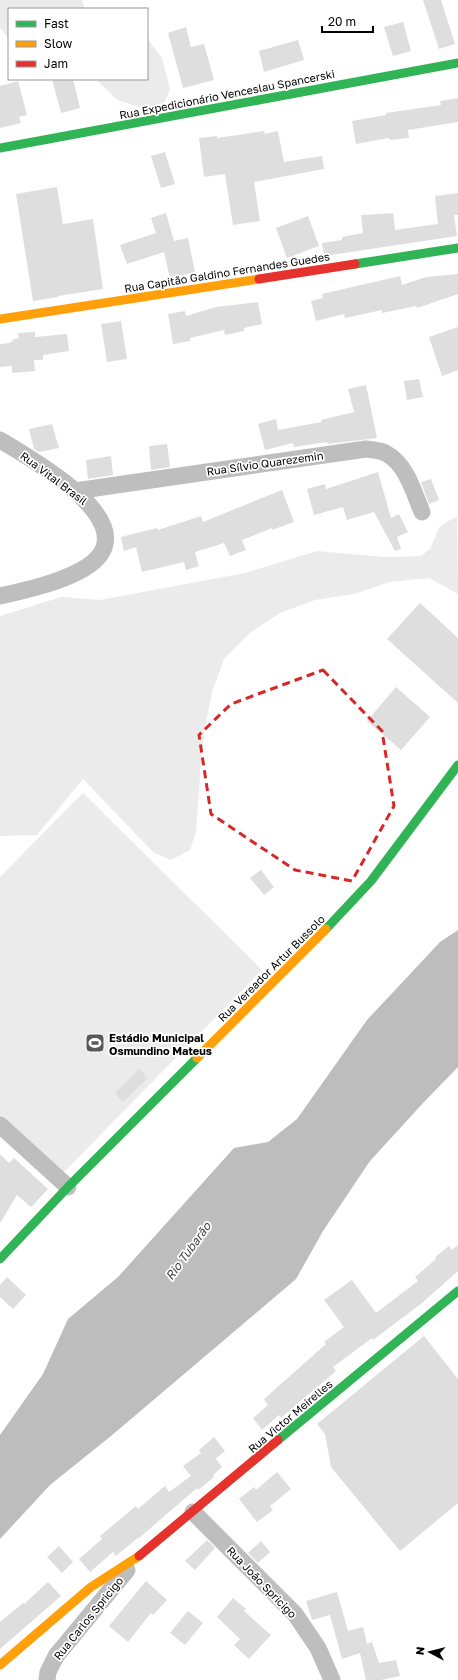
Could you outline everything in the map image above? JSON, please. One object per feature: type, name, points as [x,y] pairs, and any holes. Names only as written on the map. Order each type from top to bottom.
[{"type":"street","name":"Rua Expedicionário Venceslau Spancerski","points":[[0,148],[458,63]]},
{"type":"street","name":"Rua Capitão Galdino Fernandes Guedes","points":[[0,319],[458,248]]},
{"type":"street","name":"Rua Vital Brasil","points":[[0,440],[75,491],[91,506],[101,521],[105,534],[105,545],[100,556],[90,564],[74,573],[52,582],[0,596]]},
{"type":"street","name":"Rua Sílvio Quarezemin","points":[[75,491],[366,449],[385,453],[392,457],[406,476],[422,512]]},
{"type":"street","name":"Rua Vereador Artur Bussolo","points":[[0,1259],[68,1187],[351,904],[371,881],[458,765]]},
{"type":"street","points":[[0,1125],[68,1187]]},
{"type":"street","name":"Rua Victor Meirelles","points":[[0,1665],[91,1587],[136,1559],[458,1291]]},
{"type":"street","name":"Rua João Spricigo","points":[[193,1512],[294,1614],[318,1648],[332,1680]]},
{"type":"street","name":"Rua Carlos Spricigo","points":[[47,1680],[48,1672],[56,1656],[70,1636],[136,1559]]},
{"type":"highlighted area","points":[[323,670],[382,731],[394,806],[352,881],[295,870],[211,814],[199,735],[231,704]]},
{"type":"shaded area","points":[[0,0],[82,0],[85,8],[8,8],[8,38],[0,27]]},
{"type":"shaded area","points":[[148,39],[162,58],[170,89],[164,103],[145,109],[117,100],[97,80],[148,80]]},
{"type":"shaded area","points":[[457,516],[458,594],[429,578],[390,582],[354,594],[315,600],[280,613],[251,632],[224,659],[212,692],[205,728],[196,832],[190,850],[171,860],[154,853],[83,779],[37,835],[0,836],[0,616],[61,597],[100,600],[245,573],[317,551],[384,557],[421,556],[430,549],[440,526]]},
{"type":"shaded area","name":"Estádio Municipal Osmundino Mateus","points":[[83,793],[262,970],[60,1176],[0,1117],[0,877]]},
{"type":"water","name":"Rio Tubarão","points":[[458,930],[458,1067],[370,1161],[323,1231],[296,1279],[111,1436],[50,1485],[0,1539],[0,1435],[43,1374],[68,1319],[118,1277],[234,1148],[268,1142],[297,1119],[367,1020],[440,942]]},
{"type":"building","points":[[423,0],[441,0],[455,44],[439,49]]},
{"type":"building","points":[[403,22],[411,51],[393,56],[384,27]]},
{"type":"building","points":[[186,27],[191,47],[204,44],[214,80],[183,88],[168,33]]},
{"type":"building","points":[[298,40],[304,60],[264,72],[259,51]]},
{"type":"building","points":[[52,80],[73,80],[80,108],[61,113]]},
{"type":"building","points":[[18,81],[27,115],[19,117],[21,123],[0,128],[0,86]]},
{"type":"building","points":[[458,98],[458,122],[408,130],[409,138],[389,140],[389,138],[356,144],[352,121],[386,115],[386,113],[441,105],[440,101]]},
{"type":"building","points":[[264,131],[265,134],[278,131],[284,162],[322,156],[324,169],[254,182],[260,221],[233,225],[225,174],[204,177],[199,138],[217,136],[217,138]]},
{"type":"building","points":[[165,152],[175,184],[161,188],[151,156]]},
{"type":"building","points":[[57,187],[63,224],[93,219],[103,289],[33,301],[16,194]]},
{"type":"building","points":[[458,193],[458,215],[454,215],[457,236],[324,256],[322,243],[342,240],[342,237],[363,233],[361,215],[393,213],[395,230],[438,224],[435,196]]},
{"type":"building","points":[[166,213],[174,241],[188,238],[195,272],[170,278],[164,252],[127,264],[120,245],[156,233],[151,218]]},
{"type":"building","points":[[308,216],[319,246],[287,258],[276,228]]},
{"type":"building","points":[[458,274],[458,294],[417,308],[416,306],[382,313],[382,310],[345,318],[344,314],[316,321],[311,301],[323,298],[322,294],[400,276],[402,285],[426,277]]},
{"type":"building","points":[[258,302],[262,324],[244,328],[244,331],[225,335],[224,330],[190,338],[190,341],[173,344],[168,314],[185,311],[186,316],[216,307]]},
{"type":"building","points":[[121,321],[127,359],[107,362],[101,324]]},
{"type":"building","points":[[458,327],[458,370],[442,376],[429,337]]},
{"type":"building","points":[[35,332],[35,337],[67,334],[69,351],[43,355],[43,360],[34,360],[35,371],[12,373],[12,366],[0,367],[0,344],[10,343],[13,339],[19,338],[18,333]]},
{"type":"building","points":[[419,379],[423,397],[407,400],[404,381]]},
{"type":"building","points":[[366,385],[377,438],[328,444],[327,442],[294,447],[293,443],[265,450],[258,424],[276,419],[278,430],[322,422],[321,420],[354,412],[348,389]]},
{"type":"building","points":[[52,424],[59,448],[39,452],[34,449],[29,429]]},
{"type":"building","points":[[167,444],[170,467],[151,470],[149,446]]},
{"type":"building","points":[[111,456],[113,475],[88,479],[86,460]]},
{"type":"building","points":[[378,472],[391,518],[399,514],[408,532],[397,537],[401,549],[395,551],[374,512],[347,520],[343,507],[314,515],[307,489],[325,484],[326,489]]},
{"type":"building","points":[[431,479],[439,500],[429,504],[421,482]]},
{"type":"building","points":[[282,490],[294,522],[272,530],[272,528],[242,540],[246,550],[230,556],[224,543],[195,552],[199,566],[186,570],[184,562],[142,572],[136,547],[124,551],[121,537],[157,528],[158,530],[201,516],[203,522]]},
{"type":"building","points":[[420,603],[458,638],[458,703],[387,639]]},
{"type":"building","points":[[396,687],[430,717],[401,750],[367,721]]},
{"type":"building","points":[[261,870],[274,887],[264,895],[250,878]]},
{"type":"building","points":[[139,1069],[148,1078],[123,1102],[115,1093]]},
{"type":"building","points":[[0,1154],[9,1163],[14,1158],[48,1189],[31,1207],[17,1195],[0,1223]]},
{"type":"building","points":[[458,1245],[458,1271],[422,1303],[373,1340],[372,1338],[333,1367],[336,1371],[281,1418],[279,1415],[262,1430],[253,1418],[268,1405],[264,1399],[326,1344],[324,1342],[344,1327],[324,1300],[352,1280],[376,1313],[418,1281],[415,1277],[436,1259],[435,1257],[449,1246],[452,1250]]},
{"type":"building","points":[[7,1277],[26,1295],[13,1309],[0,1297],[0,1285]]},
{"type":"building","points":[[424,1336],[458,1379],[458,1503],[400,1551],[331,1467],[325,1434],[317,1424]]},
{"type":"building","points":[[214,1437],[225,1451],[214,1460],[216,1459],[222,1467],[213,1475],[214,1477],[198,1490],[197,1488],[116,1556],[113,1552],[90,1572],[79,1559],[102,1539],[100,1536],[136,1506],[138,1509],[165,1486],[169,1492],[191,1476],[183,1466],[201,1453],[199,1450]]},
{"type":"building","points":[[277,1472],[291,1489],[270,1506],[273,1510],[257,1522],[239,1499],[254,1487],[256,1490]]},
{"type":"building","points":[[207,1540],[215,1548],[195,1570],[185,1561]]},
{"type":"building","points":[[261,1541],[270,1552],[258,1563],[248,1553]]},
{"type":"building","points":[[59,1546],[73,1562],[62,1573],[47,1557]]},
{"type":"building","points":[[146,1581],[167,1600],[153,1615],[151,1613],[128,1642],[109,1626]]},
{"type":"building","points":[[48,1582],[61,1596],[0,1649],[0,1622],[23,1603],[24,1604]]},
{"type":"building","points":[[337,1592],[348,1631],[363,1627],[367,1644],[372,1642],[379,1663],[396,1660],[400,1676],[381,1680],[366,1680],[360,1653],[342,1659],[330,1615],[312,1620],[306,1601]]},
{"type":"building","points":[[233,1598],[246,1609],[244,1611],[271,1635],[249,1659],[234,1645],[240,1639],[217,1617]]},
{"type":"building","points":[[188,1611],[203,1623],[185,1645],[170,1633]]},
{"type":"traffic: fast","points":[[0,148],[458,63]]},
{"type":"traffic: fast","points":[[355,264],[458,248]]},
{"type":"traffic: fast","points":[[326,929],[371,881],[458,765]]},
{"type":"traffic: fast","points":[[0,1259],[68,1187],[197,1058]]},
{"type":"traffic: fast","points":[[278,1440],[458,1291]]},
{"type":"traffic: slow","points":[[0,319],[259,279]]},
{"type":"traffic: slow","points":[[197,1058],[326,929]]},
{"type":"traffic: slow","points":[[0,1665],[91,1587],[139,1556]]},
{"type":"traffic: jam","points":[[259,279],[355,264]]},
{"type":"traffic: jam","points":[[139,1556],[278,1440]]},
{"type":"place","name":"Estádio Municipal Osmundino Mateus","points":[[95,1043]]}]
